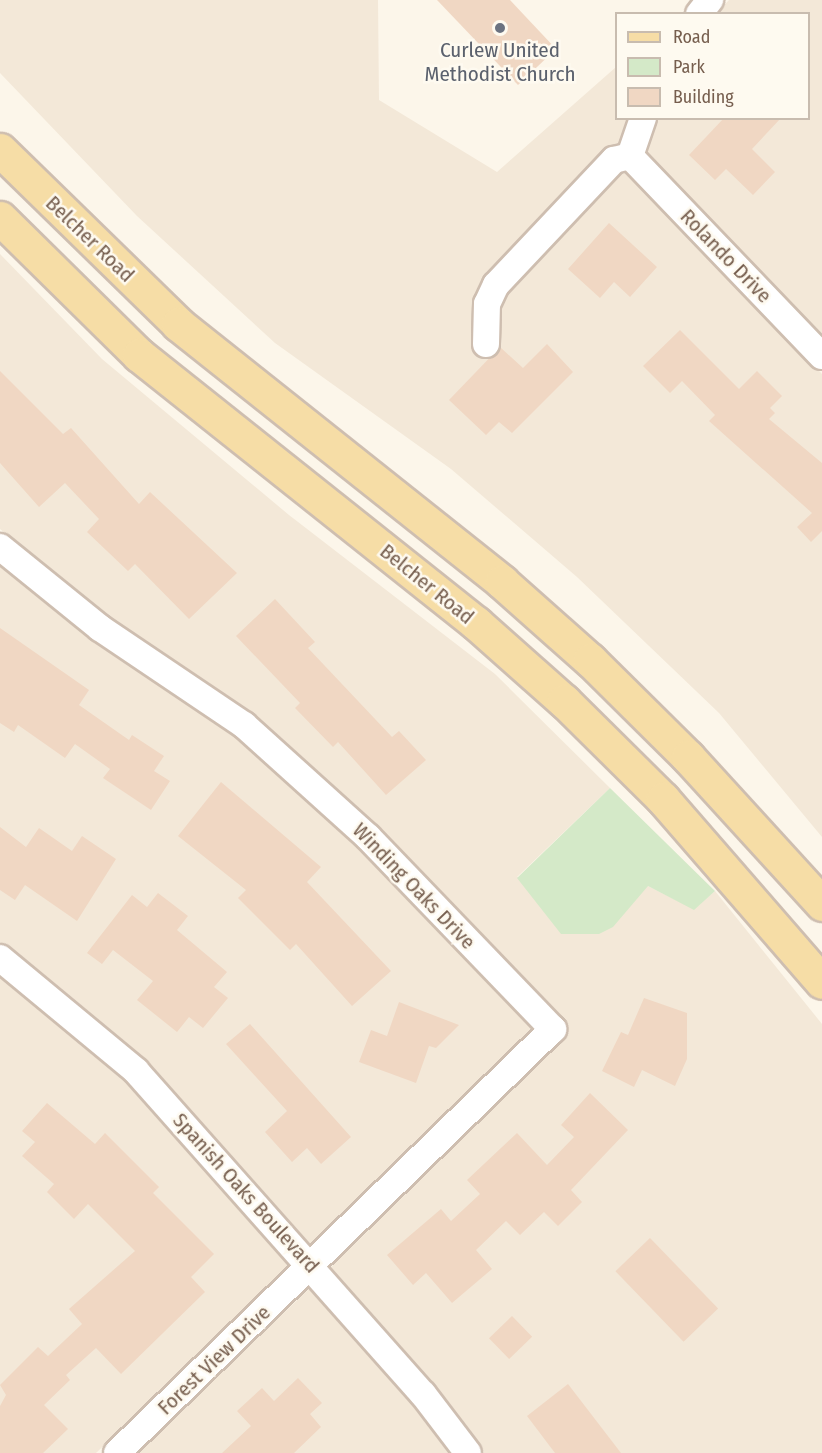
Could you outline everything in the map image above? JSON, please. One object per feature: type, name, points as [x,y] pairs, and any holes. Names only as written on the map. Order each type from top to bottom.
[{"type":"main road","name":"Belcher Road","points":[[0,150],[178,324],[502,582],[590,660],[688,757],[822,904]]},
{"type":"main road","name":"Belcher Road","points":[[0,219],[140,355],[466,616],[564,700],[687,825],[822,982]]},
{"type":"street","points":[[701,12],[710,0]]},
{"type":"street","points":[[486,344],[487,304],[496,285],[614,160],[630,156],[642,120]]},
{"type":"street","name":"Rolando Drive","points":[[630,156],[822,356]]},
{"type":"street","name":"Winding Oaks Drive","points":[[0,547],[100,628],[244,725],[368,837],[553,1029],[311,1266]]},
{"type":"street","name":"Spanish Oaks Boulevard","points":[[0,958],[136,1071],[423,1394],[468,1453]]},
{"type":"street","name":"Forest View Drive","points":[[117,1453],[311,1266]]},
{"type":"shaded area","points":[[0,0],[378,0],[379,100],[497,172],[615,68],[615,120],[628,120],[618,147],[623,167],[822,374],[822,837],[719,713],[577,577],[451,469],[275,343],[137,216],[0,73]]},
{"type":"shaded area","points":[[729,0],[822,0],[822,337],[646,154],[658,120],[810,120],[810,12],[718,12]]},
{"type":"shaded area","points":[[0,254],[102,359],[289,515],[495,674],[610,788],[517,877],[648,886],[694,909],[715,891],[822,1024],[822,1453],[484,1453],[434,1387],[330,1268],[563,1040],[562,1021],[377,828],[252,715],[107,618],[0,529]]},
{"type":"shaded area","points":[[0,564],[92,639],[236,735],[359,846],[534,1028],[311,1246],[145,1061],[0,942]]},
{"type":"shaded area","points":[[0,974],[127,1080],[293,1264],[96,1453],[0,1453]]},
{"type":"shaded area","points":[[312,1286],[452,1453],[137,1453]]},
{"type":"green space","points":[[610,788],[715,891],[694,910],[648,886],[613,927],[599,934],[561,934],[517,878]]},
{"type":"building","name":"Curlew United Methodist Church","points":[[437,0],[510,0],[556,49],[518,85]]},
{"type":"building","points":[[722,120],[779,120],[752,149],[775,172],[753,195],[726,169],[715,180],[689,155]]},
{"type":"building","points":[[609,223],[657,267],[630,297],[614,282],[600,298],[568,269]]},
{"type":"building","points":[[680,330],[739,389],[757,371],[782,396],[770,408],[775,413],[769,419],[822,463],[822,531],[811,542],[797,527],[812,513],[709,421],[715,415],[682,381],[670,393],[643,366]]},
{"type":"building","points":[[547,344],[573,372],[512,433],[499,422],[486,435],[449,400],[500,347],[523,368]]},
{"type":"building","points":[[0,371],[63,434],[71,428],[139,504],[150,492],[237,573],[189,619],[135,564],[128,571],[87,532],[99,519],[65,483],[39,507],[0,463]]},
{"type":"building","points":[[275,599],[315,642],[308,648],[392,737],[399,731],[426,760],[386,795],[338,742],[333,747],[295,708],[300,703],[236,636]]},
{"type":"building","points":[[0,628],[89,690],[79,705],[129,740],[132,735],[164,756],[154,771],[170,781],[151,810],[103,778],[110,769],[75,744],[65,758],[18,725],[14,732],[0,723]]},
{"type":"building","points":[[221,782],[321,867],[307,882],[391,971],[352,1006],[296,944],[290,950],[238,898],[246,890],[178,836]]},
{"type":"building","points":[[0,827],[26,847],[39,828],[72,851],[82,836],[116,859],[77,921],[25,885],[15,900],[0,890]]},
{"type":"building","points":[[158,893],[188,916],[177,930],[227,972],[214,987],[228,998],[203,1028],[189,1017],[177,1032],[137,1000],[153,981],[113,950],[102,964],[87,953],[132,895],[147,907]]},
{"type":"building","points":[[644,998],[687,1013],[687,1059],[675,1086],[642,1070],[634,1087],[602,1071],[621,1032],[628,1035]]},
{"type":"building","points":[[399,1002],[459,1025],[436,1048],[429,1046],[416,1083],[359,1062],[371,1030],[387,1036]]},
{"type":"building","points":[[250,1024],[351,1137],[321,1164],[307,1148],[292,1162],[265,1132],[287,1111],[226,1044]]},
{"type":"building","points":[[590,1093],[628,1130],[571,1190],[582,1202],[558,1226],[544,1212],[520,1235],[506,1221],[476,1250],[492,1269],[452,1303],[426,1273],[413,1285],[387,1255],[441,1209],[451,1221],[480,1194],[467,1180],[517,1133],[547,1165],[574,1137],[561,1125]]},
{"type":"building","points":[[47,1103],[95,1144],[105,1133],[159,1187],[153,1193],[214,1254],[191,1277],[205,1292],[121,1374],[96,1348],[66,1375],[70,1380],[44,1405],[68,1429],[43,1453],[0,1453],[0,1406],[6,1395],[0,1385],[38,1347],[48,1356],[82,1324],[69,1309],[135,1251],[88,1204],[74,1219],[47,1192],[54,1184],[22,1156],[35,1142],[22,1131]]},
{"type":"building","points":[[650,1238],[718,1308],[684,1342],[615,1271]]},
{"type":"building","points":[[512,1316],[532,1337],[509,1359],[489,1338]]},
{"type":"building","points":[[298,1378],[322,1403],[310,1414],[321,1427],[294,1453],[222,1453],[251,1426],[237,1411],[262,1388],[274,1401]]},
{"type":"building","points":[[568,1384],[621,1453],[555,1453],[527,1416]]},
{"type":"place","name":"Curlew United Methodist Church","points":[[500,28]]}]
